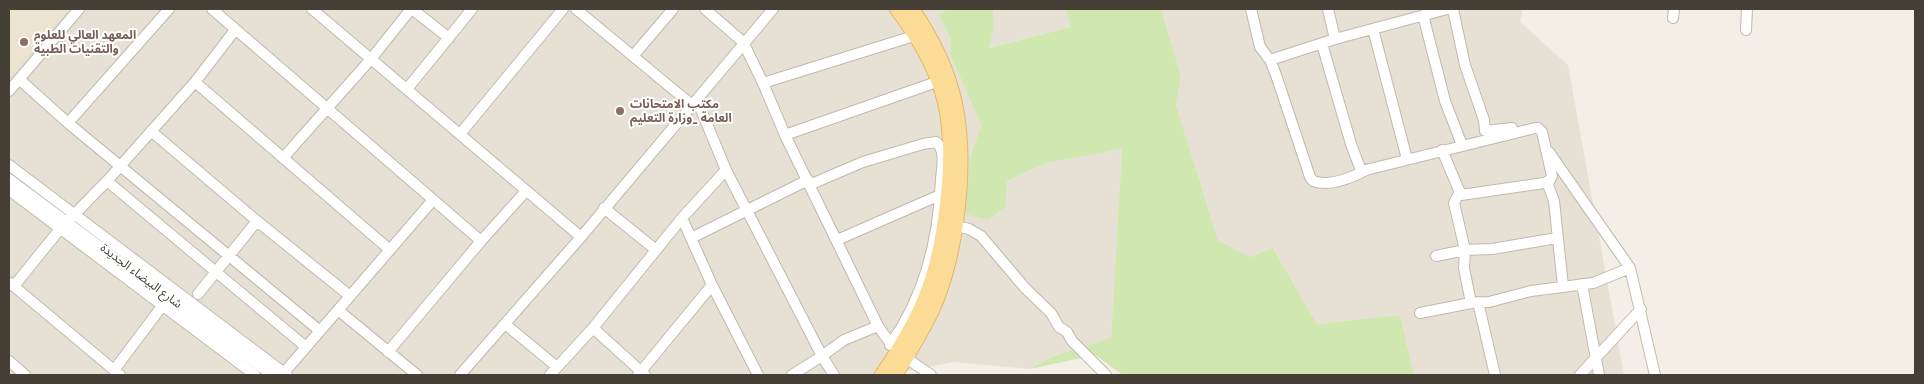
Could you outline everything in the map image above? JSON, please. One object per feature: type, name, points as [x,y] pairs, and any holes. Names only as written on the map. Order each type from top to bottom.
[{"type":"main road","points":[[897,9],[917,35],[944,79]]},
{"type":"main road","points":[[882,375],[908,336],[926,300],[950,225],[952,157],[956,138],[945,100],[944,79],[933,41],[912,9]]},
{"type":"main road","points":[[895,375],[898,352]]},
{"type":"street","points":[[9,91],[79,9]]},
{"type":"street","points":[[68,124],[169,9]]},
{"type":"street","points":[[212,9],[432,201],[481,241]]},
{"type":"street","points":[[312,9],[580,237]]},
{"type":"street","points":[[284,158],[411,9],[449,38]]},
{"type":"street","points":[[407,89],[472,9]]},
{"type":"street","points":[[460,134],[563,9]]},
{"type":"street","points":[[576,9],[633,56],[695,103],[726,170],[748,209],[822,356],[834,375]]},
{"type":"street","points":[[633,56],[673,9]]},
{"type":"street","points":[[705,9],[743,42],[878,326],[898,352],[932,375]]},
{"type":"street","points":[[460,375],[695,103],[743,42],[772,9]]},
{"type":"street","points":[[1251,9],[1260,46],[1270,60],[1313,182],[1326,184],[1357,175],[1366,170],[1532,128]]},
{"type":"street","points":[[1328,9],[1335,39]]},
{"type":"street","points":[[1270,60],[1335,39],[1447,9]]},
{"type":"street","points":[[1442,150],[1459,193],[1466,196],[1547,182],[1552,176],[1542,132],[1538,128],[1505,128],[1485,131],[1484,120],[1465,64],[1453,9]]},
{"type":"street","points":[[1746,30],[1747,9]]},
{"type":"street","points":[[1424,15],[1445,100],[1462,145]]},
{"type":"street","points":[[1373,29],[1407,159]]},
{"type":"street","points":[[169,297],[117,373],[11,284],[121,166],[195,82],[234,30]]},
{"type":"street","points":[[764,83],[917,35]]},
{"type":"street","points":[[1322,44],[1353,152],[1360,168],[1366,170]]},
{"type":"street","points":[[19,79],[68,124],[230,255],[320,331]]},
{"type":"street","points":[[786,135],[944,79]]},
{"type":"street","points":[[195,82],[390,250]]},
{"type":"street","points":[[151,131],[257,221],[350,296]]},
{"type":"street","points":[[691,238],[748,209],[809,182],[863,162],[936,142],[940,147],[950,194],[936,233],[926,272],[910,312],[898,352]]},
{"type":"street","points":[[1545,148],[1630,268],[1655,375]]},
{"type":"street","points":[[9,165],[67,222],[284,375],[432,201]]},
{"type":"street","points":[[550,375],[593,328],[682,218],[726,170]]},
{"type":"street","name":"شارع البيضاء الجديدة","points":[[9,178],[272,375]]},
{"type":"street","points":[[107,181],[306,347]]},
{"type":"street","points":[[1547,182],[1554,200],[1563,286]]},
{"type":"street","name":"شارع البيضاء الجديدة","points":[[9,190],[67,222],[162,306],[256,375]]},
{"type":"street","points":[[388,352],[481,241],[526,191]]},
{"type":"street","points":[[1459,193],[1454,203],[1465,250],[1464,268],[1495,375]]},
{"type":"street","points":[[837,240],[950,194]]},
{"type":"street","points":[[604,208],[656,250]]},
{"type":"street","points":[[682,218],[712,284],[758,375]]},
{"type":"street","points":[[198,294],[257,221]]},
{"type":"street","points":[[950,225],[969,229],[981,236],[1025,288],[1051,313],[1059,328],[1066,332],[1072,341],[1106,375]]},
{"type":"street","points":[[1436,256],[1465,250],[1492,249],[1557,238]]},
{"type":"street","points":[[1420,313],[1475,302],[1489,302],[1531,291],[1593,283],[1630,268]]},
{"type":"street","points":[[593,328],[641,374],[712,284]]},
{"type":"street","points":[[1582,284],[1599,375]]},
{"type":"street","points":[[1580,375],[1641,309]]},
{"type":"street","points":[[338,310],[417,375]]},
{"type":"street","points":[[505,324],[557,367]]},
{"type":"street","points":[[792,375],[844,340],[878,326]]},
{"type":"street","points":[[9,361],[25,375]]},
{"type":"shaded area","points":[[9,9],[947,9],[939,15],[951,40],[950,54],[981,125],[970,158],[1006,206],[1007,181],[1046,163],[1122,149],[1111,338],[1051,357],[1030,369],[954,362],[902,372],[901,375],[9,375]]},
{"type":"shaded area","name":"المعهد العالي للعلوم والتقنيات الطبية","points":[[9,9],[69,9],[9,76]]},
{"type":"shaded area","points":[[993,9],[1066,9],[1071,27],[988,48],[994,26]]},
{"type":"shaded area","points":[[1161,9],[1523,9],[1520,22],[1568,65],[1624,375],[1414,375],[1400,315],[1317,324],[1274,249],[1250,257],[1218,240],[1176,105],[1181,76]]},
{"type":"green space","points":[[947,9],[993,9],[994,26],[989,48],[1071,27],[1066,9],[1161,9],[1181,76],[1176,105],[1218,240],[1250,257],[1273,248],[1317,324],[1400,315],[1414,375],[1123,375],[1095,355],[1030,369],[1051,357],[1111,338],[1122,149],[1046,163],[1007,181],[1006,206],[988,220],[966,214],[970,158],[981,125],[950,54],[951,40],[939,15]]},
{"type":"place","name":"المعهد العالي للعلوم والتقنيات الطبية","points":[[24,42]]},
{"type":"place","name":"مكتب الامتحانات العامة _وزارة التعليم","points":[[620,111]]}]
